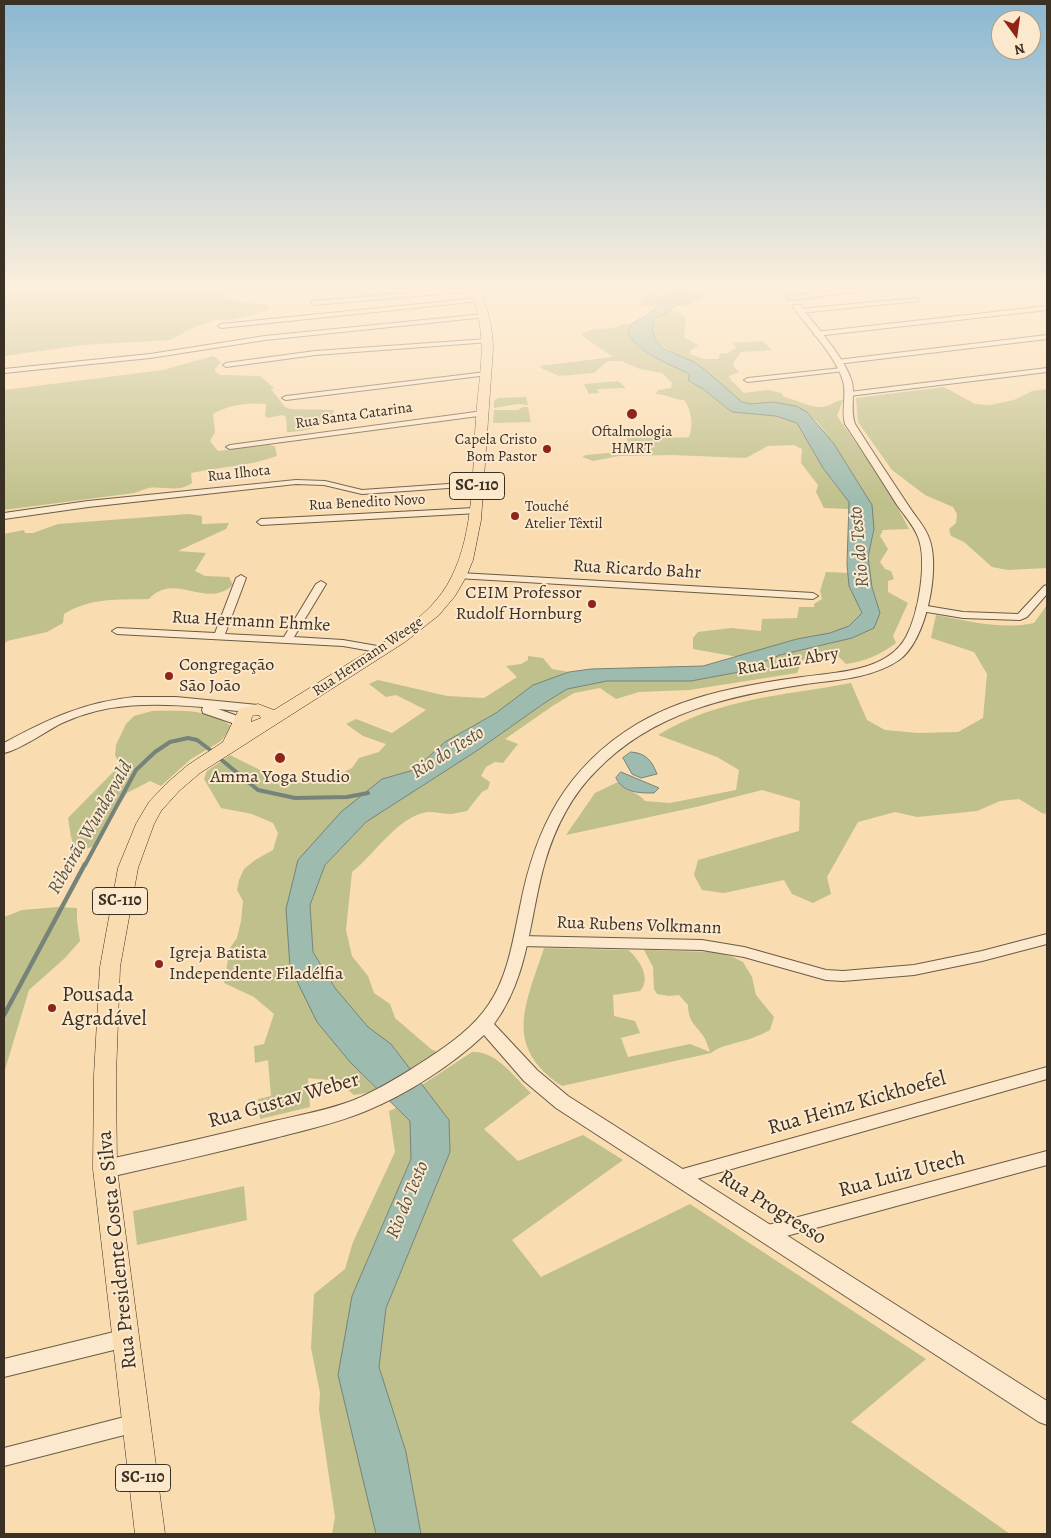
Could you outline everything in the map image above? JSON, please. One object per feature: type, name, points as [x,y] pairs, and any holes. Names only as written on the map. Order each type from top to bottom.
[{"type":"main road","name":"Rua Hermann Weege","points":[[221,751],[261,715],[296,704],[383,650],[425,620],[452,590],[460,576],[469,550],[475,511],[487,361]]},
{"type":"main road","points":[[241,722],[250,728],[261,715]]},
{"type":"main road","name":"SC-110","points":[[221,751],[241,722]]},
{"type":"main road","name":"Rua Presidente Costa e Silva","points":[[150,1534],[106,1169],[105,1076],[110,967],[128,868],[136,844],[155,807],[184,776],[221,751]]},
{"type":"street","points":[[4,372],[106,361]]},
{"type":"street","points":[[226,365],[257,361]]},
{"type":"street","name":"Rua Luiz Abry","points":[[485,1025],[499,1006],[508,987],[521,941],[537,860],[556,814],[580,776],[608,751],[656,718],[702,699],[854,672],[885,662],[907,648],[916,630],[928,568],[924,538],[850,424],[846,410],[849,394],[846,379],[835,361]]},
{"type":"street","points":[[748,380],[876,361]]},
{"type":"street","points":[[849,394],[1047,370]]},
{"type":"street","points":[[286,398],[486,374]]},
{"type":"street","name":"Rua Santa Catarina","points":[[230,447],[483,413]]},
{"type":"street","name":"Rua Ilhota","points":[[4,516],[88,504],[302,482],[325,483],[362,492],[477,484]]},
{"type":"street","name":"Rua Benedito Novo","points":[[261,522],[475,511]]},
{"type":"street","name":"Rua Ricardo Bahr","points":[[460,576],[813,596]]},
{"type":"street","points":[[219,636],[241,578]]},
{"type":"street","points":[[287,640],[322,584]]},
{"type":"street","points":[[921,608],[963,615],[1020,617],[1024,616],[1047,588]]},
{"type":"street","name":"Rua Hermann Ehmke","points":[[117,631],[344,643],[383,650]]},
{"type":"street","points":[[4,749],[58,720],[94,707],[131,702],[181,702],[261,715]]},
{"type":"street","points":[[181,702],[241,722]]},
{"type":"street","name":"Rua Rubens Volkmann","points":[[521,941],[702,944],[744,952],[820,974],[843,976],[914,970],[982,956],[1047,939]]},
{"type":"street","name":"Rua Gustav Weber","points":[[106,1169],[333,1115],[381,1096],[419,1073],[485,1025]]},
{"type":"street","name":"Rua Progresso","points":[[485,1025],[543,1089],[1047,1414]]},
{"type":"street","name":"Rua Heinz Kickhoefel","points":[[679,1177],[1047,1073]]},
{"type":"street","name":"Rua Luiz Utech","points":[[768,1233],[1047,1158]]},
{"type":"street","points":[[4,1368],[126,1338]]},
{"type":"street","points":[[4,1457],[136,1423]]},
{"type":"green space","points":[[196,361],[219,361],[221,362],[214,370],[220,375],[260,376],[274,388],[271,389],[285,407],[290,409],[334,410],[332,416],[319,418],[324,421],[312,428],[287,432],[286,417],[282,415],[268,418],[265,416],[266,404],[252,403],[232,406],[213,414],[215,432],[210,441],[218,451],[268,445],[275,446],[277,456],[246,464],[191,473],[192,483],[181,488],[149,488],[134,493],[4,510],[4,390],[163,370]]},
{"type":"green space","points":[[582,361],[668,361],[689,375],[689,382],[703,389],[732,412],[776,416],[797,423],[823,468],[849,502],[849,509],[824,508],[816,492],[818,485],[801,463],[802,449],[794,445],[768,446],[746,458],[673,455],[619,456],[593,461],[582,457],[629,451],[626,435],[689,437],[691,417],[688,408],[684,400],[656,394],[658,390],[671,388],[672,383],[662,373],[640,369],[621,361],[608,361],[594,373],[559,376],[540,366]]},
{"type":"green space","points":[[690,361],[735,361],[734,367],[739,372],[729,376],[744,393],[768,390],[781,393],[784,397],[816,407],[827,406],[836,401],[843,400],[837,416],[886,486],[909,529],[883,530],[880,536],[888,549],[880,562],[885,569],[891,571],[894,579],[888,581],[888,592],[908,603],[893,636],[896,643],[878,654],[853,663],[846,664],[835,653],[815,652],[802,661],[797,673],[689,690],[639,692],[616,699],[600,688],[574,693],[505,739],[518,744],[503,763],[495,762],[486,767],[481,776],[490,782],[488,789],[482,792],[467,811],[452,814],[428,812],[407,820],[397,828],[352,872],[346,930],[352,956],[368,976],[374,993],[390,1004],[395,1018],[437,1052],[411,1071],[391,1044],[368,1027],[335,988],[313,952],[310,905],[325,865],[365,822],[478,750],[567,689],[607,681],[691,681],[739,672],[780,655],[852,638],[880,613],[868,564],[873,527],[855,483],[826,434],[816,421],[800,410],[773,402],[751,404],[738,401]]},
{"type":"green space","points":[[618,381],[626,388],[597,389],[599,393],[589,394],[584,384]]},
{"type":"green space","points":[[944,387],[975,404],[990,405],[1014,400],[1032,391],[1047,389],[1047,568],[1008,570],[992,567],[964,542],[951,536],[949,529],[956,523],[957,514],[953,507],[925,495],[892,470],[858,422],[856,398]]},
{"type":"green space","points":[[526,397],[528,405],[518,404],[494,408],[494,401],[498,398]]},
{"type":"green space","points":[[528,407],[531,422],[493,423],[494,410],[518,410]]},
{"type":"green space","points":[[188,514],[202,516],[202,524],[229,523],[226,529],[178,551],[206,553],[195,571],[205,576],[229,577],[233,585],[222,592],[212,594],[169,589],[159,591],[149,599],[95,602],[64,614],[63,623],[47,632],[7,641],[4,644],[4,534],[24,530],[25,533],[33,533],[58,524]]},
{"type":"green space","points":[[826,572],[848,573],[849,586],[862,613],[849,626],[830,633],[797,639],[738,657],[693,649],[693,638],[698,632],[731,628],[761,631],[762,619],[797,618],[799,607],[814,607],[814,604],[822,599],[820,591]]},
{"type":"green space","points":[[1047,605],[1047,814],[1019,799],[1000,801],[977,811],[917,817],[895,812],[858,822],[827,877],[831,894],[813,903],[792,894],[784,880],[724,893],[702,890],[694,875],[698,860],[799,831],[800,801],[762,790],[696,807],[566,835],[595,793],[618,782],[624,788],[642,797],[645,801],[670,803],[736,790],[739,770],[717,757],[658,735],[704,713],[728,706],[776,695],[851,683],[867,720],[885,730],[918,733],[958,732],[983,718],[987,674],[974,652],[931,638],[936,615],[985,624],[1022,625],[1034,623]]},
{"type":"green space","points":[[528,656],[543,658],[552,669],[569,672],[533,685],[496,713],[445,742],[414,770],[382,779],[298,860],[317,1022],[350,1062],[379,1091],[354,1095],[337,1081],[308,1078],[310,1107],[260,1119],[258,1099],[271,1096],[268,1060],[255,1063],[254,1046],[264,1044],[274,1014],[254,997],[224,983],[230,948],[237,938],[241,921],[243,901],[237,890],[239,880],[244,869],[273,850],[278,833],[273,823],[252,814],[221,808],[204,779],[207,771],[230,755],[272,776],[297,783],[322,782],[352,768],[359,758],[379,752],[386,744],[363,736],[346,724],[356,719],[392,733],[426,710],[396,695],[386,697],[369,684],[378,680],[447,696],[484,698],[517,677],[506,666],[521,664],[528,660]]},
{"type":"green space","points":[[152,711],[184,711],[204,714],[213,716],[232,727],[221,741],[191,759],[161,786],[150,781],[127,793],[94,846],[76,853],[68,818],[120,765],[115,755],[116,745],[126,724],[134,716]]},
{"type":"green space","points":[[58,907],[77,908],[80,941],[65,958],[29,990],[4,1073],[4,917],[22,910]]},
{"type":"green space","points":[[544,948],[628,950],[636,958],[643,969],[645,980],[640,991],[613,995],[614,1016],[635,1021],[640,1033],[621,1038],[628,1057],[690,1044],[710,1052],[704,1037],[689,1015],[688,1005],[679,995],[657,994],[654,989],[653,967],[644,950],[714,952],[743,962],[752,977],[756,995],[774,1017],[770,1030],[711,1053],[562,1086],[543,1071],[531,1055],[525,1040],[526,1006]]},
{"type":"green space","points":[[472,1052],[489,1055],[497,1060],[531,1093],[484,1129],[518,1161],[583,1135],[623,1160],[512,1240],[541,1277],[690,1204],[926,1359],[851,1422],[1010,1534],[421,1534],[406,1452],[379,1367],[386,1308],[450,1152],[449,1120],[422,1085]]},
{"type":"green space","points":[[396,1108],[411,1121],[411,1159],[352,1296],[364,1479],[376,1534],[332,1534],[335,1517],[319,1410],[320,1393],[311,1348],[314,1294],[345,1269],[353,1242],[395,1152],[389,1111]]},
{"type":"green space","points":[[244,1186],[247,1220],[137,1245],[133,1211]]},
{"type":"water","name":"Rio do Testo","points":[[662,361],[694,362],[742,402],[751,404],[773,402],[796,406],[807,412],[834,444],[872,505],[874,529],[868,557],[872,587],[880,613],[874,628],[852,638],[780,655],[739,672],[691,681],[607,681],[567,689],[478,750],[366,822],[325,865],[310,905],[313,952],[335,988],[368,1027],[391,1044],[449,1120],[450,1152],[386,1308],[379,1367],[406,1452],[421,1534],[376,1534],[338,1375],[352,1296],[411,1159],[410,1121],[350,1062],[317,1022],[290,967],[286,909],[298,860],[341,812],[382,779],[414,770],[445,742],[496,713],[533,685],[569,672],[591,669],[703,666],[797,639],[830,633],[849,626],[862,613],[849,586],[847,564],[849,502],[823,468],[797,423],[776,416],[732,412],[703,389],[689,381],[689,374]]},
{"type":"water","points":[[631,752],[648,758],[657,774],[641,778],[632,774],[623,758]]},
{"type":"water","points":[[621,772],[659,788],[654,793],[637,792],[627,789],[616,778]]},
{"type":"waterway","name":"Ribeirão Wundervald","points":[[85,865],[136,770],[155,752],[170,742],[188,738],[197,740],[213,752]]},
{"type":"waterway","name":"Ribeirão Wundervald","points":[[218,757],[258,790],[295,798],[347,797],[368,793]]},
{"type":"waterway","name":"Ribeirão Wundervald","points":[[4,1015],[85,864]]},
{"type":"place","name":"Oftalmologia HMRT","points":[[632,414]]},
{"type":"place","name":"Capela Cristo Bom Pastor","points":[[547,449]]},
{"type":"place","name":"Touché Atelier Têxtil","points":[[515,516]]},
{"type":"place","name":"CEIM Professor Rudolf Hornburg","points":[[592,604]]},
{"type":"place","name":"Congregação São João","points":[[169,676]]},
{"type":"place","name":"Amma Yoga Studio","points":[[280,758]]},
{"type":"place","name":"Igreja Batista Independente Filadélfia","points":[[159,964]]},
{"type":"place","name":"Pousada Agradável","points":[[52,1008]]}]
